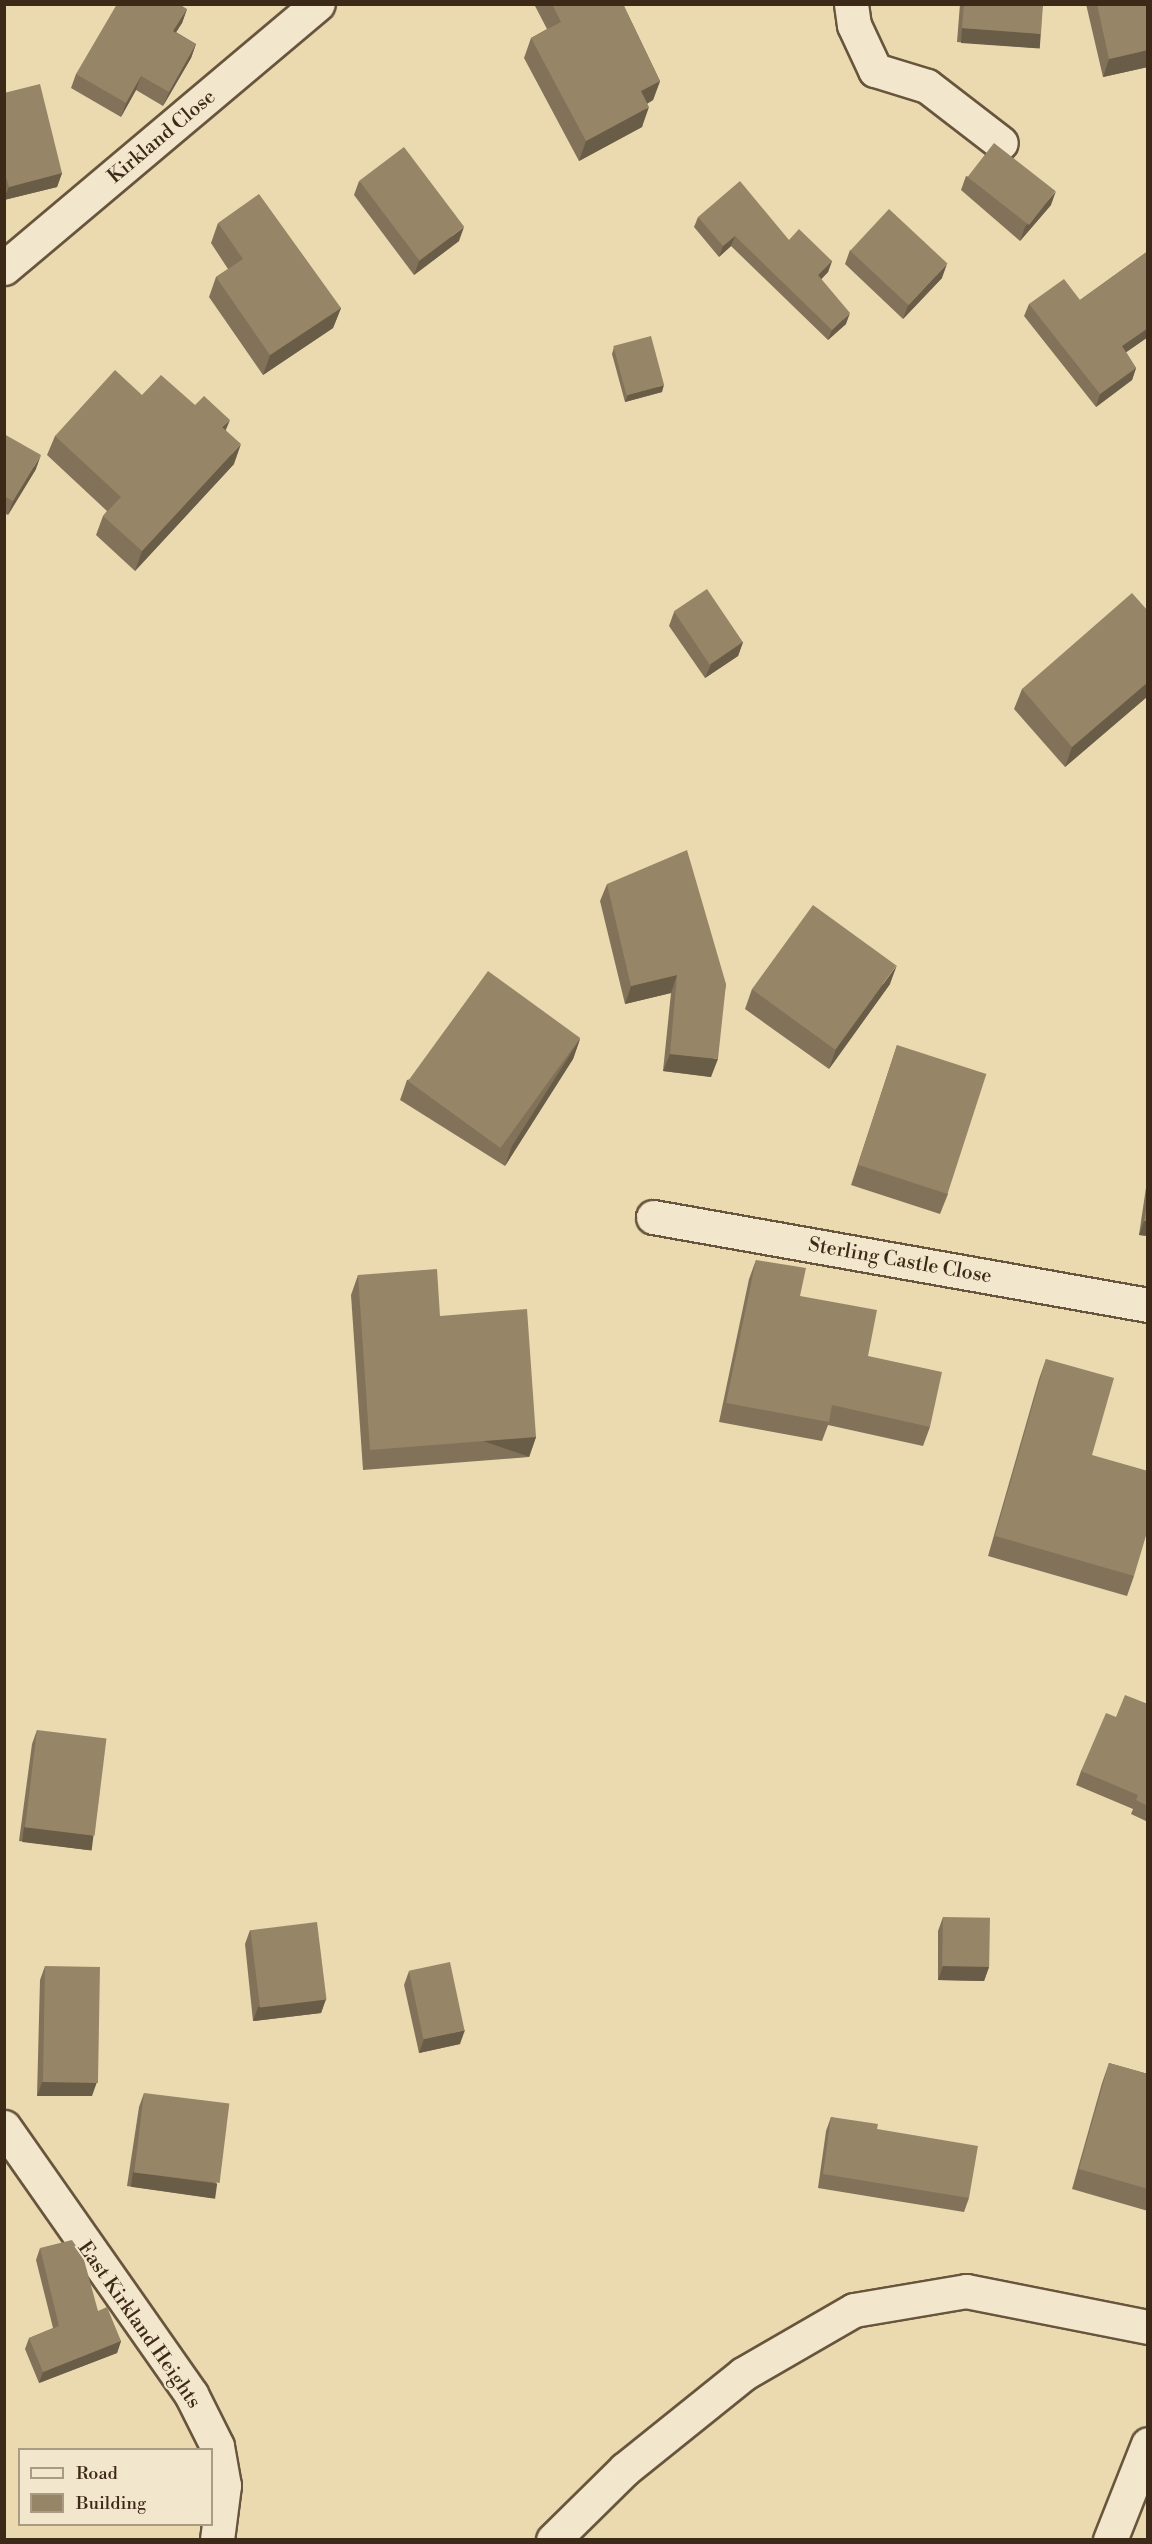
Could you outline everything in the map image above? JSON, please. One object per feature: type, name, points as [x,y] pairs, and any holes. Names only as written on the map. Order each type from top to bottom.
[{"type":"street","name":"Kirkland Close","points":[[4,268],[318,4]]},
{"type":"street","points":[[851,4],[854,25],[875,70],[927,86],[1001,143]]},
{"type":"street","name":"Sterling Castle Close","points":[[653,1217],[1148,1305]]},
{"type":"street","name":"East Kirkland Heights","points":[[4,2127],[191,2394],[217,2446],[224,2485],[217,2540]]},
{"type":"street","points":[[554,2540],[625,2469],[743,2374],[854,2310],[966,2290],[1148,2327]]},
{"type":"street","points":[[1110,2540],[1148,2444]]},
{"type":"building","points":[[117,4],[179,4],[187,9],[173,31],[196,44],[169,92],[141,76],[126,103],[76,74]]},
{"type":"building","points":[[552,4],[623,4],[660,81],[641,91],[649,107],[586,141],[531,38],[561,22]]},
{"type":"building","points":[[964,4],[1043,4],[1041,34],[962,28]]},
{"type":"building","points":[[1097,4],[1148,4],[1148,50],[1109,59]]},
{"type":"building","points":[[40,84],[62,173],[9,187],[4,171],[4,93]]},
{"type":"building","points":[[994,143],[1055,191],[1029,225],[968,177]]},
{"type":"building","points":[[404,147],[464,227],[419,261],[359,181]]},
{"type":"building","points":[[740,181],[789,240],[799,229],[832,261],[818,275],[850,313],[832,330],[735,236],[723,246],[698,217]]},
{"type":"building","points":[[259,194],[341,308],[270,355],[216,277],[243,259],[218,223]]},
{"type":"building","points":[[889,209],[948,264],[909,305],[850,251]]},
{"type":"building","points":[[1148,251],[1148,328],[1122,346],[1136,368],[1100,394],[1029,304],[1064,279],[1080,300]]},
{"type":"building","points":[[651,336],[664,385],[627,395],[613,346]]},
{"type":"building","points":[[115,370],[142,395],[161,375],[195,405],[204,396],[230,420],[222,427],[241,444],[142,551],[103,516],[121,497],[55,436]]},
{"type":"building","points":[[4,434],[41,455],[13,501],[4,496]]},
{"type":"building","points":[[707,589],[743,642],[710,664],[674,611]]},
{"type":"building","points":[[1132,593],[1148,611],[1148,682],[1072,747],[1022,689]]},
{"type":"building","points":[[687,850],[726,984],[718,1059],[670,1054],[677,975],[631,986],[607,884]]},
{"type":"building","points":[[813,905],[896,966],[835,1050],[752,989]]},
{"type":"building","points":[[488,971],[580,1038],[500,1148],[408,1081]]},
{"type":"building","points":[[897,1045],[986,1074],[947,1194],[858,1165]]},
{"type":"building","points":[[1148,1197],[1148,1221],[1144,1221]]},
{"type":"building","points":[[756,1260],[806,1268],[800,1296],[877,1310],[868,1356],[942,1372],[930,1427],[832,1405],[829,1422],[726,1403]]},
{"type":"building","points":[[437,1269],[440,1316],[527,1309],[536,1437],[370,1450],[358,1275]]},
{"type":"building","points":[[1046,1359],[1114,1378],[1092,1455],[1148,1471],[1148,1529],[1134,1576],[995,1536]]},
{"type":"building","points":[[1125,1695],[1148,1704],[1148,1806],[1136,1800],[1138,1795],[1081,1771],[1106,1713],[1116,1717]]},
{"type":"building","points":[[37,1730],[106,1739],[95,1836],[25,1827]]},
{"type":"building","points":[[943,1917],[990,1918],[989,1967],[942,1966]]},
{"type":"building","points":[[317,1922],[327,1999],[260,2008],[250,1930]]},
{"type":"building","points":[[450,1962],[465,2030],[423,2039],[409,1971]]},
{"type":"building","points":[[45,1966],[100,1967],[98,2083],[43,2082]]},
{"type":"building","points":[[1109,2063],[1148,2074],[1148,2189],[1079,2169]]},
{"type":"building","points":[[144,2093],[229,2103],[220,2183],[134,2172]]},
{"type":"building","points":[[831,2117],[878,2124],[877,2129],[978,2146],[969,2198],[823,2174]]},
{"type":"building","points":[[72,2240],[83,2256],[98,2311],[107,2307],[121,2341],[43,2372],[29,2338],[59,2326],[40,2248]]}]
